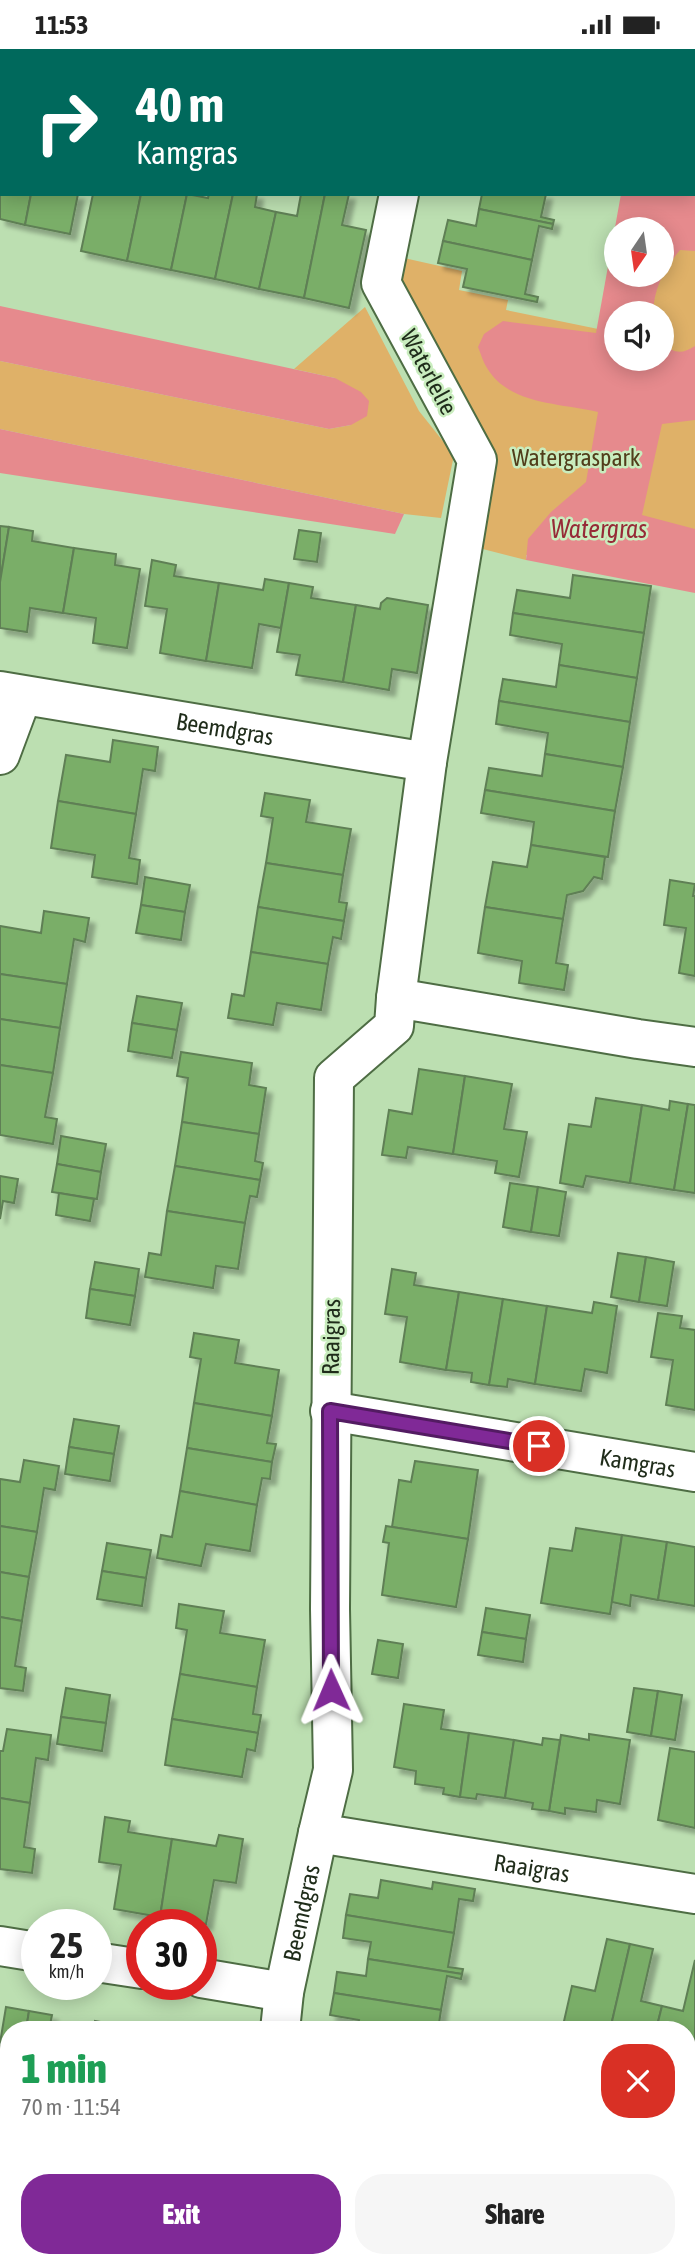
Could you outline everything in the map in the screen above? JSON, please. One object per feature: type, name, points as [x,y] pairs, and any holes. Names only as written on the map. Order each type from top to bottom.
[{"type":"street","name":"Waterlelie","points":[[399,196],[381,283],[477,460],[427,762]]},
{"type":"street","name":"Beemdgras","points":[[0,755],[11,693],[427,762]]},
{"type":"street","points":[[427,762],[396,998],[695,1047]]},
{"type":"street","name":"Raaigras","points":[[396,998],[394,1025],[334,1078],[330,1411],[332,1770],[318,1833],[695,1894]]},
{"type":"street","name":"Kamgras","points":[[330,1411],[695,1472]]},
{"type":"street","name":"Beemdgras","points":[[281,2021],[284,1992],[318,1833]]},
{"type":"street","points":[[0,1947],[21,1950]]},
{"type":"street","name":"Beemdgras","points":[[217,1982],[284,1992]]},
{"type":"green space","name":"Watergraspark","points":[[695,196],[695,587],[526,555],[526,560],[475,547],[472,419],[397,285],[404,258],[462,271],[459,290],[508,300],[506,310],[603,330],[604,326],[604,371],[674,371],[674,301],[610,301],[613,287],[674,287],[673,217]]},
{"type":"green space","points":[[365,307],[419,411],[454,455],[441,518],[404,514],[0,429],[0,361],[329,429],[351,425],[335,378],[294,369]]},
{"type":"water","name":"Watergras","points":[[621,196],[695,196],[695,251],[680,250],[674,258],[674,217],[617,217]]},
{"type":"water","name":"Watergras","points":[[604,287],[658,287],[655,301],[604,301],[604,371],[674,371],[674,350],[686,351],[695,346],[695,420],[662,424],[642,515],[695,529],[695,593],[526,560],[528,539],[551,512],[586,482],[598,412],[522,396],[497,380],[487,368],[478,347],[484,334],[503,321],[596,333]]},
{"type":"water","points":[[0,306],[335,378],[361,392],[369,401],[367,416],[351,425],[329,429],[0,361]]},
{"type":"water","points":[[0,429],[404,514],[395,534],[0,473]]},
{"type":"building","points":[[0,196],[31,196],[25,225],[0,219]]},
{"type":"building","points":[[31,196],[78,196],[70,234],[25,225]]},
{"type":"building","points":[[93,196],[141,196],[127,261],[81,251]]},
{"type":"building","points":[[141,196],[187,196],[171,270],[127,261]]},
{"type":"building","points":[[187,196],[233,196],[215,279],[171,270]]},
{"type":"building","points":[[233,196],[257,196],[255,207],[276,212],[259,289],[215,279]]},
{"type":"building","points":[[301,196],[325,196],[304,298],[259,289],[276,212],[297,216]]},
{"type":"building","points":[[325,196],[349,196],[342,225],[366,230],[349,308],[304,298]]},
{"type":"building","points":[[482,196],[546,196],[541,217],[554,220],[553,224],[479,209]]},
{"type":"building","points":[[479,209],[553,224],[552,229],[539,226],[532,260],[443,241],[448,220],[476,226]]},
{"type":"building","points":[[443,241],[532,260],[525,294],[538,297],[537,302],[463,287],[467,269],[438,263]]},
{"type":"building","points":[[0,526],[9,527],[0,582]]},
{"type":"building","points":[[9,527],[33,531],[32,541],[74,548],[63,613],[30,608],[27,632],[0,628],[0,582]]},
{"type":"building","points":[[299,530],[321,533],[317,562],[294,559]]},
{"type":"building","points":[[74,548],[116,554],[115,565],[140,569],[127,648],[93,643],[96,618],[63,613]]},
{"type":"building","points":[[152,560],[176,565],[174,576],[219,583],[206,661],[160,653],[167,609],[145,606]]},
{"type":"building","points":[[573,575],[651,586],[644,633],[513,613],[517,590],[570,598]]},
{"type":"building","points":[[265,579],[289,583],[281,628],[259,624],[252,668],[206,661],[219,583],[263,590]]},
{"type":"building","points":[[289,583],[313,587],[311,598],[356,605],[343,682],[296,675],[300,655],[277,652]]},
{"type":"building","points":[[387,598],[428,605],[417,673],[392,669],[389,690],[343,682],[356,605],[380,609],[381,603]]},
{"type":"building","points":[[513,613],[644,633],[637,678],[559,665],[562,644],[510,635]]},
{"type":"building","points":[[559,665],[637,678],[630,722],[499,701],[503,679],[556,687]]},
{"type":"building","points":[[499,701],[630,722],[623,767],[545,754],[548,733],[496,724]]},
{"type":"building","points":[[113,740],[158,747],[155,771],[143,769],[136,814],[58,801],[66,755],[110,762]]},
{"type":"building","points":[[545,754],[623,767],[615,811],[485,790],[489,768],[542,776]]},
{"type":"building","points":[[485,790],[615,811],[608,857],[531,845],[534,822],[481,813]]},
{"type":"building","points":[[265,793],[310,800],[306,822],[351,829],[343,875],[266,863],[273,818],[261,816]]},
{"type":"building","points":[[58,801],[136,814],[129,858],[140,860],[137,884],[92,877],[95,855],[51,848]]},
{"type":"building","points":[[531,845],[605,857],[602,879],[594,877],[583,891],[567,895],[563,919],[485,907],[493,862],[527,867]]},
{"type":"building","points":[[266,863],[343,875],[339,902],[347,903],[344,921],[258,907]]},
{"type":"building","points":[[145,877],[190,885],[185,912],[141,905]]},
{"type":"building","points":[[670,880],[695,884],[695,976],[679,973],[686,928],[664,925]]},
{"type":"building","points":[[141,905],[185,912],[181,940],[136,933]]},
{"type":"building","points":[[258,907],[344,921],[341,939],[333,937],[328,964],[251,952]]},
{"type":"building","points":[[485,907],[563,919],[556,963],[568,965],[564,990],[519,983],[522,961],[478,953]]},
{"type":"building","points":[[44,911],[89,918],[85,942],[74,939],[67,984],[0,974],[0,926],[41,933]]},
{"type":"building","points":[[251,952],[328,964],[321,1010],[277,1003],[273,1025],[228,1018],[232,994],[244,996]]},
{"type":"building","points":[[0,974],[67,984],[60,1028],[0,1019]]},
{"type":"building","points":[[137,996],[182,1003],[177,1030],[132,1023]]},
{"type":"building","points":[[0,1019],[60,1028],[53,1073],[0,1065]]},
{"type":"building","points":[[132,1023],[177,1030],[172,1058],[128,1051]]},
{"type":"building","points":[[181,1052],[252,1063],[249,1085],[266,1088],[259,1134],[182,1122],[188,1078],[177,1076]]},
{"type":"building","points":[[0,1065],[53,1073],[45,1117],[57,1119],[53,1144],[0,1135]]},
{"type":"building","points":[[419,1069],[465,1076],[453,1154],[408,1147],[406,1158],[382,1155],[389,1110],[412,1114]]},
{"type":"building","points":[[465,1076],[512,1084],[504,1129],[527,1132],[519,1177],[495,1173],[497,1161],[453,1154]]},
{"type":"building","points":[[596,1098],[642,1105],[630,1183],[586,1176],[583,1187],[560,1183],[569,1124],[591,1127]]},
{"type":"building","points":[[670,1101],[688,1104],[674,1190],[630,1183],[642,1105],[669,1110]]},
{"type":"building","points":[[688,1104],[695,1105],[695,1193],[674,1190]]},
{"type":"building","points":[[182,1122],[259,1134],[255,1161],[263,1163],[260,1180],[175,1166]]},
{"type":"building","points":[[61,1136],[106,1144],[101,1172],[57,1164]]},
{"type":"building","points":[[57,1164],[101,1172],[97,1199],[52,1192]]},
{"type":"building","points":[[175,1166],[260,1180],[257,1197],[250,1196],[245,1223],[167,1211]]},
{"type":"building","points":[[0,1176],[18,1179],[14,1203],[3,1201],[0,1219]]},
{"type":"building","points":[[510,1183],[538,1187],[531,1232],[503,1227]]},
{"type":"building","points":[[538,1187],[566,1192],[559,1236],[531,1232]]},
{"type":"building","points":[[59,1193],[94,1199],[90,1221],[56,1215]]},
{"type":"building","points":[[167,1211],[245,1223],[238,1269],[216,1266],[213,1288],[145,1277],[149,1253],[161,1255]]},
{"type":"building","points":[[618,1253],[646,1257],[639,1302],[611,1297]]},
{"type":"building","points":[[646,1257],[674,1262],[667,1306],[639,1302]]},
{"type":"building","points":[[95,1262],[139,1269],[135,1296],[90,1289]]},
{"type":"building","points":[[392,1269],[416,1273],[414,1285],[459,1292],[446,1370],[400,1362],[407,1317],[385,1314]]},
{"type":"building","points":[[90,1289],[135,1296],[130,1325],[86,1318]]},
{"type":"building","points":[[459,1292],[503,1299],[489,1385],[471,1382],[472,1373],[446,1370]]},
{"type":"building","points":[[503,1299],[547,1306],[535,1384],[508,1379],[507,1387],[489,1385]]},
{"type":"building","points":[[594,1302],[617,1306],[607,1373],[585,1369],[581,1391],[535,1384],[547,1306],[592,1313]]},
{"type":"building","points":[[658,1313],[682,1316],[680,1328],[695,1330],[695,1410],[666,1405],[673,1360],[651,1357]]},
{"type":"building","points":[[194,1333],[239,1340],[235,1363],[279,1370],[272,1416],[194,1403],[201,1359],[190,1357]]},
{"type":"building","points":[[194,1403],[272,1416],[267,1443],[276,1444],[272,1462],[187,1448]]},
{"type":"building","points":[[74,1419],[119,1426],[114,1454],[69,1447]]},
{"type":"building","points":[[69,1447],[114,1454],[110,1481],[65,1474]]},
{"type":"building","points":[[187,1448],[272,1462],[270,1479],[262,1478],[257,1505],[180,1491]]},
{"type":"building","points":[[24,1460],[59,1466],[55,1490],[44,1488],[37,1532],[0,1526],[0,1479],[20,1482]]},
{"type":"building","points":[[415,1461],[478,1470],[468,1539],[392,1527],[399,1480],[411,1482]]},
{"type":"building","points":[[180,1491],[257,1505],[250,1551],[206,1544],[201,1566],[157,1558],[161,1535],[172,1537]]},
{"type":"building","points":[[0,1526],[37,1532],[29,1577],[0,1572]]},
{"type":"building","points":[[386,1526],[468,1539],[456,1607],[382,1595],[389,1543],[383,1542]]},
{"type":"building","points":[[576,1528],[622,1535],[610,1614],[541,1603],[550,1548],[572,1551]]},
{"type":"building","points":[[622,1535],[667,1542],[658,1600],[631,1595],[630,1606],[612,1602]]},
{"type":"building","points":[[667,1542],[695,1547],[695,1606],[658,1600]]},
{"type":"building","points":[[107,1543],[151,1550],[146,1578],[102,1571]]},
{"type":"building","points":[[102,1571],[146,1578],[142,1606],[97,1599]]},
{"type":"building","points":[[0,1572],[29,1577],[22,1621],[0,1617]]},
{"type":"building","points":[[179,1604],[224,1611],[220,1633],[265,1640],[257,1687],[180,1674],[187,1630],[176,1628]]},
{"type":"building","points":[[486,1608],[530,1615],[526,1639],[482,1632]]},
{"type":"building","points":[[0,1617],[22,1621],[15,1666],[26,1668],[23,1691],[0,1688]]},
{"type":"building","points":[[482,1632],[526,1639],[523,1662],[478,1655]]},
{"type":"building","points":[[378,1640],[403,1644],[398,1678],[372,1674]]},
{"type":"building","points":[[180,1674],[257,1687],[253,1714],[261,1715],[258,1733],[172,1719]]},
{"type":"building","points":[[66,1688],[110,1695],[106,1723],[61,1717]]},
{"type":"building","points":[[634,1688],[658,1691],[651,1736],[627,1732]]},
{"type":"building","points":[[658,1691],[682,1695],[675,1740],[651,1736]]},
{"type":"building","points":[[404,1704],[444,1710],[441,1729],[469,1733],[460,1797],[443,1794],[444,1788],[415,1784],[416,1771],[394,1767]]},
{"type":"building","points":[[61,1717],[106,1723],[102,1751],[57,1744]]},
{"type":"building","points":[[172,1719],[258,1733],[255,1751],[247,1749],[242,1777],[165,1765]]},
{"type":"building","points":[[7,1729],[51,1735],[48,1760],[36,1758],[30,1803],[0,1798],[0,1751],[3,1751]]},
{"type":"building","points":[[469,1733],[514,1740],[505,1798],[477,1794],[476,1799],[460,1797]]},
{"type":"building","points":[[589,1734],[630,1740],[620,1804],[597,1800],[596,1812],[565,1808],[565,1814],[549,1811],[561,1735],[589,1740]]},
{"type":"building","points":[[543,1738],[560,1740],[549,1811],[532,1809],[533,1803],[505,1798],[514,1740],[542,1745]]},
{"type":"building","points":[[670,1748],[695,1752],[695,1828],[658,1820]]},
{"type":"building","points":[[0,1798],[30,1803],[24,1847],[35,1849],[32,1873],[0,1869]]},
{"type":"building","points":[[105,1817],[130,1821],[128,1832],[172,1839],[161,1909],[114,1909],[121,1865],[99,1862]]},
{"type":"building","points":[[219,1835],[243,1839],[236,1883],[214,1880],[209,1909],[161,1909],[172,1839],[216,1846]]},
{"type":"building","points":[[381,1880],[432,1889],[433,1882],[475,1889],[473,1901],[459,1899],[454,1933],[346,1915],[350,1894],[378,1898]]},
{"type":"building","points":[[346,1915],[454,1933],[448,1967],[463,1969],[462,1974],[368,1959],[371,1942],[343,1938]]},
{"type":"building","points":[[607,1939],[630,1944],[612,2021],[564,2021],[572,1986],[595,1991]]},
{"type":"building","points":[[630,1944],[653,1949],[641,2001],[662,2006],[658,2021],[612,2021]]},
{"type":"building","points":[[368,1959],[462,1974],[461,1979],[447,1976],[441,2010],[334,1993],[337,1972],[366,1976]]},
{"type":"building","points":[[695,1960],[695,2021],[658,2021],[662,2006],[683,2011]]},
{"type":"building","points":[[334,1993],[441,2010],[439,2021],[359,2021],[330,2015]]},
{"type":"building","points":[[6,2007],[29,2011],[27,2021],[4,2021]]},
{"type":"building","points":[[29,2011],[52,2015],[51,2021],[27,2021]]},
{"type":"route","points":[[331,1690],[330,1411],[539,1446]]}]
